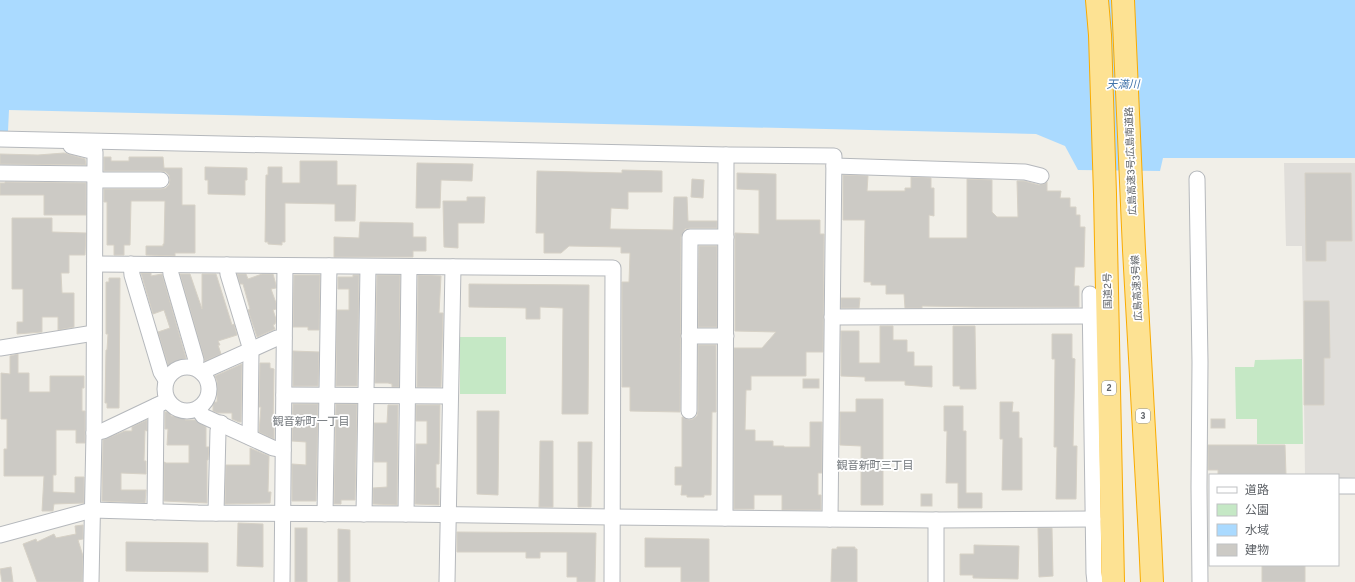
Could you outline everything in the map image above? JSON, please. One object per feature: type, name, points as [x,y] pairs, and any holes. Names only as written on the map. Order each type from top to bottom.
[{"type":"highway","name":"国道2号","points":[[1097,0],[1100,35],[1105,194],[1113,582]]},
{"type":"highway","name":"広島高速3号;広島南道路","points":[[1123,0],[1134,250]]},
{"type":"highway","name":"広島高速3号線","points":[[1134,250],[1138,582]]},
{"type":"highway","name":"広島高速3号線","points":[[1134,250],[1152,582]]},
{"type":"street","points":[[0,139],[834,156],[830,518]]},
{"type":"street","points":[[47,140],[95,152],[94,433],[91,582]]},
{"type":"street","points":[[726,154],[726,518]]},
{"type":"street","points":[[834,166],[1026,172],[1041,176]]},
{"type":"street","points":[[0,173],[161,180]]},
{"type":"street","points":[[1197,179],[1204,487],[1200,582]]},
{"type":"street","points":[[689,411],[690,237],[726,237]]},
{"type":"street","points":[[95,264],[613,268],[612,582]]},
{"type":"street","points":[[131,264],[132,275],[161,372],[166,380]]},
{"type":"street","points":[[94,433],[103,431],[162,403],[180,411],[190,412],[198,409],[206,401],[209,392],[207,379],[199,370],[171,274],[170,265]]},
{"type":"street","points":[[227,265],[228,274],[251,350],[250,437]]},
{"type":"street","points":[[282,582],[285,266]]},
{"type":"street","points":[[325,514],[329,266]]},
{"type":"street","points":[[364,514],[368,267]]},
{"type":"street","points":[[406,514],[406,396],[409,267]]},
{"type":"street","points":[[447,582],[453,267]]},
{"type":"street","points":[[1090,294],[1095,582]]},
{"type":"street","points":[[832,317],[1090,316]]},
{"type":"street","points":[[0,348],[94,333]]},
{"type":"street","points":[[689,336],[726,336]]},
{"type":"street","points":[[155,512],[162,403],[166,380],[172,372],[181,367],[206,370],[277,338],[284,338]]},
{"type":"street","points":[[284,395],[450,396]]},
{"type":"street","points":[[198,409],[203,416],[273,448],[283,450]]},
{"type":"street","points":[[216,513],[218,431],[221,424]]},
{"type":"street","points":[[1339,486],[1355,486]]},
{"type":"street","points":[[0,535],[92,510],[282,514],[1093,520]]},
{"type":"street","points":[[936,520],[936,582]]},
{"type":"shaded area","points":[[1284,163],[1355,163],[1355,477],[1339,478],[1339,474],[1305,474],[1302,246],[1286,246]]},
{"type":"green space","points":[[460,337],[506,337],[506,394],[460,394]]},
{"type":"green space","points":[[1302,359],[1303,444],[1257,444],[1257,419],[1236,419],[1235,367],[1254,367],[1255,360]]},
{"type":"water","name":"天満川","points":[[0,0],[1355,0],[1355,158],[1163,158],[1160,171],[1078,170],[1065,146],[1036,134],[9,110],[8,131],[0,131]]},
{"type":"building","points":[[64,153],[85,159],[86,165],[0,164],[0,154],[38,155]]},
{"type":"building","points":[[104,157],[111,157],[111,161],[129,161],[129,157],[163,157],[164,168],[182,168],[182,205],[195,205],[195,253],[175,253],[175,256],[146,255],[146,246],[163,246],[164,244],[165,201],[131,201],[130,245],[124,245],[124,255],[114,255],[114,245],[107,245],[107,202],[104,202],[104,189],[161,189],[166,188],[169,185],[170,180],[169,175],[166,172],[161,171],[104,171]]},
{"type":"building","points":[[300,161],[337,161],[337,185],[356,185],[355,221],[335,221],[335,204],[285,203],[285,242],[282,242],[282,245],[268,244],[268,242],[265,242],[266,175],[268,175],[268,167],[282,167],[282,183],[300,183]]},
{"type":"building","points":[[417,163],[473,164],[472,181],[441,180],[440,208],[416,208]]},
{"type":"building","points":[[205,167],[247,168],[245,195],[208,194],[208,180],[205,180]]},
{"type":"building","points":[[622,170],[662,171],[662,192],[628,192],[628,209],[611,208],[610,229],[673,230],[674,197],[687,197],[688,221],[717,221],[717,228],[685,229],[681,237],[680,412],[630,411],[630,387],[622,387],[622,282],[629,282],[630,253],[621,253],[621,247],[569,246],[561,253],[544,253],[544,233],[536,233],[537,171],[622,173]]},
{"type":"building","points":[[737,173],[776,174],[776,220],[820,220],[820,234],[824,234],[823,352],[806,352],[806,376],[751,376],[751,390],[746,390],[745,430],[755,430],[755,441],[773,441],[773,446],[810,447],[810,422],[822,422],[822,473],[818,473],[818,495],[821,495],[821,510],[782,510],[782,495],[754,495],[754,509],[734,509],[734,348],[762,348],[776,332],[735,331],[735,233],[759,234],[759,190],[737,189]]},
{"type":"building","points":[[1305,173],[1351,173],[1352,241],[1326,241],[1326,261],[1306,261]]},
{"type":"building","points":[[843,175],[868,176],[867,191],[905,191],[905,188],[911,188],[911,177],[931,178],[931,188],[934,188],[934,216],[929,215],[929,238],[967,238],[967,179],[992,180],[992,212],[997,217],[1018,217],[1017,181],[1024,181],[1039,185],[1047,182],[1047,191],[1061,191],[1060,198],[1070,198],[1070,207],[1076,207],[1076,215],[1080,215],[1080,227],[1085,227],[1084,267],[1075,267],[1074,286],[1079,286],[1079,307],[922,306],[922,308],[905,308],[904,294],[886,294],[886,285],[871,285],[871,282],[864,282],[865,220],[843,220]]},
{"type":"building","points":[[692,179],[704,180],[703,198],[691,197]]},
{"type":"building","points":[[0,183],[86,183],[86,215],[44,215],[44,195],[0,195]]},
{"type":"building","points":[[467,197],[485,197],[484,223],[458,223],[458,248],[444,247],[443,201],[467,201]]},
{"type":"building","points":[[12,218],[52,218],[52,232],[86,233],[85,255],[69,255],[69,273],[61,273],[62,293],[74,293],[74,327],[58,330],[58,317],[42,317],[42,332],[17,334],[17,322],[23,322],[23,289],[12,289]]},
{"type":"building","points":[[360,222],[413,223],[413,237],[426,237],[426,251],[413,251],[413,257],[334,257],[334,237],[359,238]]},
{"type":"building","points":[[699,246],[717,246],[717,327],[698,327]]},
{"type":"building","points":[[141,273],[151,273],[151,276],[162,274],[186,358],[168,365],[158,332],[170,328],[164,310],[153,314]]},
{"type":"building","points":[[180,274],[190,274],[202,309],[202,274],[216,274],[232,325],[234,324],[237,335],[218,341],[221,354],[205,361]]},
{"type":"building","points":[[237,274],[246,274],[248,279],[262,274],[273,274],[276,285],[276,288],[271,289],[276,303],[276,309],[273,310],[276,319],[275,324],[273,325],[275,329],[257,337],[248,310],[250,309],[243,284],[240,284]]},
{"type":"building","points":[[294,275],[320,275],[319,330],[308,330],[308,327],[293,327]]},
{"type":"building","points":[[353,275],[359,275],[357,386],[336,386],[337,310],[349,310],[349,289],[338,289],[338,277],[353,277]]},
{"type":"building","points":[[377,275],[400,275],[399,387],[392,387],[392,384],[388,383],[375,383]]},
{"type":"building","points":[[418,275],[441,276],[439,313],[443,313],[441,387],[417,387]]},
{"type":"building","points":[[109,278],[120,278],[119,408],[107,408],[107,403],[105,403],[106,350],[108,334],[106,334],[106,282],[109,282]]},
{"type":"building","points":[[469,284],[589,285],[588,414],[562,414],[563,308],[540,307],[540,319],[526,319],[526,308],[469,307]]},
{"type":"building","points":[[841,298],[860,298],[859,308],[841,308]]},
{"type":"building","points":[[1304,301],[1329,301],[1330,358],[1324,358],[1324,405],[1304,405]]},
{"type":"building","points":[[880,326],[893,326],[893,340],[907,340],[907,352],[914,352],[914,366],[932,366],[932,387],[905,385],[905,381],[865,381],[865,377],[841,376],[841,331],[859,331],[859,363],[880,363]]},
{"type":"building","points":[[953,326],[975,326],[976,389],[960,389],[960,386],[953,386]]},
{"type":"building","points":[[1052,334],[1072,334],[1072,358],[1075,359],[1073,446],[1077,446],[1076,499],[1056,499],[1057,447],[1054,447],[1055,359],[1052,359]]},
{"type":"building","points":[[698,345],[716,345],[716,412],[712,412],[711,495],[704,495],[704,497],[687,497],[687,495],[681,495],[682,485],[675,485],[675,467],[682,467],[682,417],[689,420],[693,419],[697,416],[698,411]]},
{"type":"building","points":[[293,351],[319,352],[318,386],[293,386]]},
{"type":"building","points":[[18,354],[18,373],[29,373],[29,392],[50,392],[50,376],[84,376],[84,388],[82,388],[82,411],[85,411],[85,443],[76,443],[76,430],[56,430],[56,475],[53,475],[53,492],[75,493],[75,477],[84,477],[84,503],[54,504],[53,511],[42,511],[44,476],[4,476],[4,449],[7,449],[7,419],[1,419],[1,373],[10,374],[10,356]]},
{"type":"building","points":[[260,363],[270,363],[270,368],[274,369],[274,439],[259,432],[261,407],[259,407]]},
{"type":"building","points":[[242,364],[241,422],[239,422],[232,419],[232,413],[218,413],[213,411],[213,402],[217,402],[217,381],[215,376]]},
{"type":"building","points":[[803,379],[819,379],[819,388],[803,388]]},
{"type":"building","points":[[856,399],[883,399],[883,505],[861,505],[861,446],[840,445],[840,412],[856,412]]},
{"type":"building","points":[[1000,402],[1013,402],[1012,412],[1019,412],[1019,438],[1022,438],[1022,490],[1002,490],[1003,439],[1000,439]]},
{"type":"building","points":[[293,404],[318,404],[316,501],[292,501],[292,464],[306,465],[306,442],[292,441]]},
{"type":"building","points":[[336,404],[357,404],[355,500],[341,500],[341,504],[334,504]]},
{"type":"building","points":[[388,405],[398,405],[397,505],[373,504],[373,488],[387,487],[387,462],[374,462],[374,423],[387,423]]},
{"type":"building","points":[[416,405],[440,405],[439,464],[436,464],[436,488],[439,488],[439,505],[415,504],[416,444],[427,444],[427,421],[416,421]]},
{"type":"building","points":[[944,406],[963,406],[963,431],[966,431],[966,493],[982,493],[982,508],[958,508],[958,483],[946,483],[947,431],[944,431]]},
{"type":"building","points":[[477,411],[499,411],[498,495],[477,494]]},
{"type":"building","points":[[165,412],[171,412],[171,416],[185,417],[185,420],[195,420],[206,427],[206,447],[209,447],[207,460],[207,503],[164,501],[164,462],[189,463],[189,445],[167,445],[168,429],[165,429]]},
{"type":"building","points":[[1211,419],[1225,419],[1225,428],[1211,428]]},
{"type":"building","points":[[147,420],[147,431],[145,430],[144,461],[146,461],[146,474],[121,473],[121,490],[146,490],[145,503],[102,501],[103,440],[125,431],[132,431],[132,427]]},
{"type":"building","points":[[540,441],[553,441],[553,507],[539,507]]},
{"type":"building","points":[[578,442],[592,442],[591,507],[578,507]]},
{"type":"building","points":[[1208,445],[1285,445],[1286,474],[1218,474],[1218,470],[1208,470]]},
{"type":"building","points":[[250,448],[269,456],[268,492],[271,492],[270,503],[225,504],[226,465],[250,465]]},
{"type":"building","points":[[921,494],[932,494],[932,506],[921,506]]},
{"type":"building","points":[[238,523],[263,524],[263,567],[237,566]]},
{"type":"building","points":[[83,525],[83,539],[78,540],[83,556],[82,582],[37,582],[23,544],[36,539],[37,542],[54,534],[56,538],[76,534],[75,526]]},
{"type":"building","points":[[295,528],[307,528],[307,582],[295,582]]},
{"type":"building","points":[[1038,528],[1052,528],[1053,576],[1039,577]]},
{"type":"building","points":[[338,529],[350,530],[350,582],[338,582]]},
{"type":"building","points":[[457,532],[596,533],[595,582],[577,582],[577,577],[567,577],[567,552],[540,552],[540,558],[526,558],[526,552],[457,552]]},
{"type":"building","points":[[645,538],[709,539],[709,582],[681,582],[681,567],[645,567]]},
{"type":"building","points":[[126,542],[208,543],[208,572],[126,571]]},
{"type":"building","points":[[974,545],[1019,546],[1018,579],[973,578],[973,575],[960,575],[960,554],[974,554]]},
{"type":"building","points":[[837,547],[855,547],[855,549],[857,549],[857,582],[831,582],[832,549],[837,549]]},
{"type":"building","points":[[1262,566],[1305,566],[1305,582],[1262,582]]},
{"type":"building","points":[[11,567],[13,582],[2,582],[0,569]]},
{"type":"district","name":"観音新町一丁目","points":[[311,421]]},
{"type":"district","name":"観音新町三丁目","points":[[875,465]]}]
